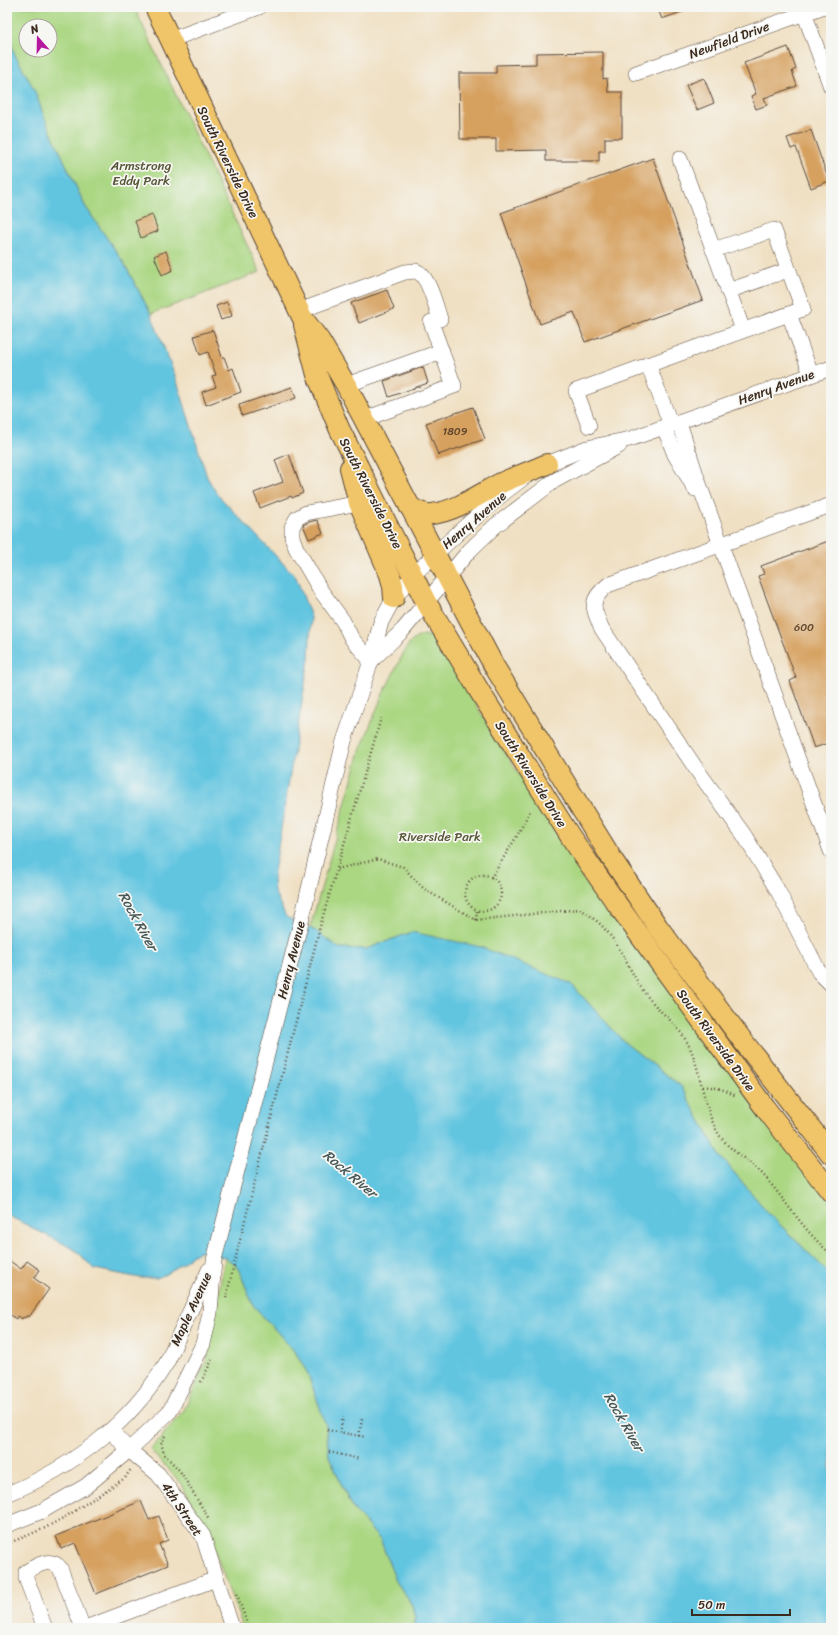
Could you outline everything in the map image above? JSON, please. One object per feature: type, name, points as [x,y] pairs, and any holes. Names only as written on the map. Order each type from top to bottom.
[{"type":"main road","name":"South Riverside Drive","points":[[155,7],[301,314],[320,340],[365,419],[434,555],[494,666],[614,862],[658,927],[831,1154]]},
{"type":"main road","name":"South Riverside Drive","points":[[301,314],[316,375],[346,443],[426,602],[574,842],[765,1108],[831,1192]]},
{"type":"main road","points":[[346,443],[355,492],[390,575],[394,598]]},
{"type":"main road","points":[[409,506],[423,514],[442,512],[468,501],[502,483],[547,464]]},
{"type":"street","points":[[170,40],[259,7]]},
{"type":"street","name":"Newfield Drive","points":[[636,73],[803,10],[822,7]]},
{"type":"street","points":[[803,10],[831,87]]},
{"type":"street","points":[[680,158],[743,330]]},
{"type":"street","points":[[589,426],[576,391],[803,309],[774,230],[713,250]]},
{"type":"street","points":[[728,291],[788,270]]},
{"type":"street","points":[[301,314],[405,272],[415,271],[422,275],[426,281],[442,351],[454,386],[365,419]]},
{"type":"street","points":[[789,314],[811,374]]},
{"type":"street","points":[[346,385],[442,351]]},
{"type":"street","points":[[648,364],[671,425],[675,455],[708,508],[831,851]]},
{"type":"street","name":"Henry Avenue","points":[[214,1260],[302,918],[344,741],[371,661],[381,622],[394,598],[413,575],[501,495],[526,476],[547,464],[587,448],[630,439],[831,368]]},
{"type":"street","name":"Henry Avenue","points":[[371,661],[403,630],[486,534],[530,498],[559,478],[630,439]]},
{"type":"street","points":[[359,503],[306,513],[297,518],[292,526],[292,537],[296,548],[321,591],[343,621],[352,639],[371,661]]},
{"type":"street","points":[[831,505],[608,585],[596,596],[593,603],[593,609],[602,629],[685,752],[744,835],[778,891],[819,972],[831,984]]},
{"type":"street","name":"Maple Avenue","points":[[7,1494],[46,1476],[82,1454],[111,1431],[136,1405],[167,1362],[214,1260]]},
{"type":"street","name":"Maple Avenue","points":[[7,1525],[42,1511],[86,1486],[129,1450],[170,1411],[203,1344],[210,1314],[214,1260]]},
{"type":"street","name":"4th Street","points":[[111,1431],[129,1450],[158,1474],[202,1536],[232,1628]]},
{"type":"street","points":[[45,1628],[26,1578],[26,1572],[34,1567],[51,1562],[60,1568],[84,1628],[216,1579]]},
{"type":"path","points":[[230,1277],[321,923],[381,718]]},
{"type":"path","points":[[491,878],[517,836],[530,811]]},
{"type":"path","points":[[337,869],[378,859],[403,867],[424,889],[476,920],[580,908],[589,914],[603,926],[613,938],[648,996],[681,1032],[690,1049],[712,1120],[720,1135],[730,1148],[758,1169],[767,1178],[807,1231],[831,1254]]},
{"type":"path","points":[[480,876],[491,878],[496,881],[500,891],[498,902],[489,910],[477,911],[468,904],[465,898],[466,886],[474,878],[480,876]]},
{"type":"path","points":[[476,920],[477,911]]},
{"type":"path","points":[[703,1087],[715,1087],[738,1098]]},
{"type":"path","points":[[340,1433],[343,1416]]},
{"type":"path","points":[[359,1436],[362,1419]]},
{"type":"path","points":[[327,1430],[366,1437]]},
{"type":"path","points":[[328,1452],[360,1459]]},
{"type":"green space","name":"Armstrong Eddy Park","points":[[7,7],[134,7],[260,272],[151,314],[124,263],[85,206],[45,119],[34,89],[15,55],[7,29]]},
{"type":"green space","name":"Riverside Park","points":[[424,635],[437,639],[444,648],[490,729],[539,805],[831,1201],[831,1275],[770,1215],[720,1156],[681,1086],[625,1043],[571,984],[412,932],[366,949],[339,948],[310,928],[360,751],[382,696],[406,648],[414,640]]},
{"type":"green space","points":[[225,1258],[234,1263],[239,1270],[253,1305],[296,1353],[308,1374],[326,1425],[329,1456],[351,1506],[381,1541],[396,1581],[412,1605],[415,1617],[415,1628],[243,1628],[214,1549],[182,1484],[150,1450],[184,1410],[207,1359]]},
{"type":"water","name":"Rock River","points":[[7,29],[15,55],[34,89],[45,119],[85,206],[124,263],[151,314],[177,381],[207,477],[217,494],[296,577],[311,617],[309,659],[273,878],[274,891],[286,917],[316,931],[339,948],[366,949],[412,932],[481,947],[571,984],[625,1043],[681,1086],[720,1156],[770,1215],[831,1275],[831,1628],[415,1628],[415,1617],[412,1605],[396,1581],[381,1541],[351,1506],[329,1456],[326,1425],[308,1374],[296,1353],[253,1305],[239,1270],[234,1263],[225,1258],[199,1251],[166,1274],[157,1278],[140,1278],[95,1269],[72,1248],[7,1215]]},
{"type":"building","points":[[657,7],[692,7],[692,8],[662,19]]},
{"type":"building","points":[[788,47],[796,69],[792,71],[797,86],[764,98],[767,105],[756,109],[751,96],[756,94],[744,63]]},
{"type":"building","points":[[603,52],[603,79],[607,78],[608,92],[622,92],[622,138],[605,138],[605,151],[599,151],[599,161],[546,161],[546,150],[496,151],[496,139],[460,139],[459,73],[496,73],[496,65],[536,64],[536,53]]},
{"type":"building","points":[[704,78],[714,103],[697,110],[686,85]]},
{"type":"building","points":[[811,130],[829,181],[811,188],[796,147],[791,149],[787,138]]},
{"type":"building","points":[[653,158],[703,300],[585,342],[574,312],[540,324],[501,213]]},
{"type":"building","points":[[152,214],[158,231],[141,238],[135,221]]},
{"type":"building","points":[[166,251],[173,270],[162,275],[154,256]]},
{"type":"building","points":[[387,290],[394,309],[359,323],[351,303]]},
{"type":"building","points":[[227,302],[232,316],[221,320],[216,306]]},
{"type":"building","points":[[213,330],[222,357],[224,357],[229,370],[233,368],[241,392],[206,405],[202,392],[216,387],[212,376],[216,375],[208,352],[200,355],[194,336]]},
{"type":"building","points":[[423,367],[428,383],[389,397],[384,381]]},
{"type":"building","points":[[292,387],[296,398],[242,416],[239,405]]},
{"type":"building","points":[[473,407],[485,439],[438,455],[426,423]]},
{"type":"building","points":[[289,454],[303,493],[260,508],[254,493],[283,482],[275,460]]},
{"type":"building","points":[[317,520],[323,533],[309,539],[303,525]]},
{"type":"building","points":[[831,540],[831,742],[814,748],[790,681],[796,678],[758,576],[764,574],[761,566]]},
{"type":"building","points":[[7,1259],[21,1269],[27,1261],[40,1270],[34,1278],[49,1289],[29,1317],[27,1315],[22,1319],[18,1316],[16,1319],[7,1312]]},
{"type":"building","points":[[141,1501],[149,1520],[159,1516],[168,1540],[159,1544],[168,1565],[96,1594],[75,1543],[61,1549],[56,1536]]}]
